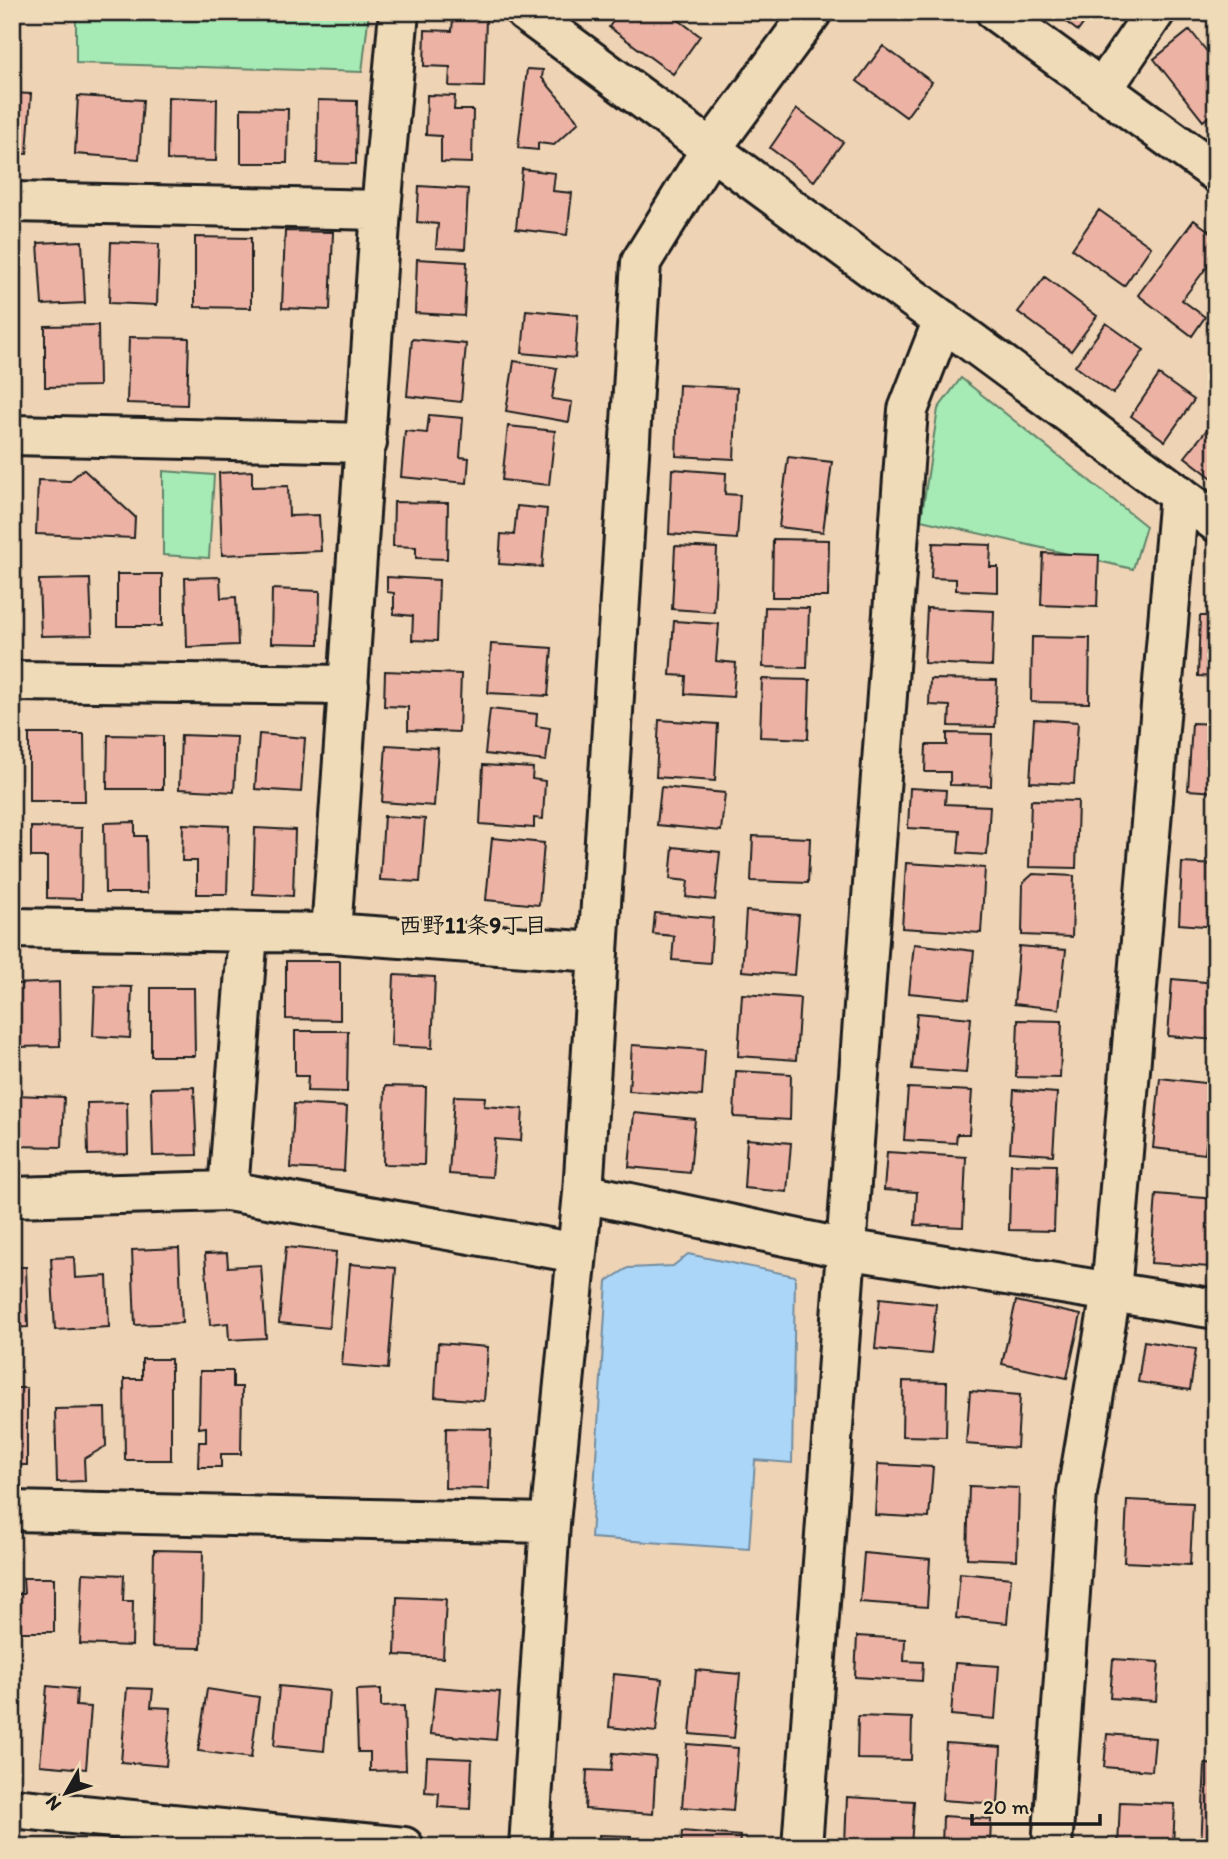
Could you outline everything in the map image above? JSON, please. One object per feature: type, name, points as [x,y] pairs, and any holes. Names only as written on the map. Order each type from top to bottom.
[{"type":"street","points":[[331,933],[367,443],[381,209],[399,12]]},
{"type":"street","points":[[525,12],[1216,522]]},
{"type":"street","points":[[529,1847],[550,1523],[583,1193],[641,262],[711,149],[812,12]]},
{"type":"street","points":[[996,12],[1216,172]]},
{"type":"street","points":[[1102,90],[1155,12]]},
{"type":"street","points":[[12,202],[381,209]]},
{"type":"street","points":[[802,1847],[908,410],[943,320]]},
{"type":"street","points":[[12,435],[367,443]]},
{"type":"street","points":[[1052,1847],[1077,1493],[1111,1293],[1179,494]]},
{"type":"street","points":[[12,681],[349,685]]},
{"type":"street","points":[[12,928],[331,933],[596,952]]},
{"type":"street","points":[[228,1191],[248,933]]},
{"type":"street","points":[[12,1197],[228,1191],[577,1252]]},
{"type":"street","points":[[583,1193],[846,1249],[1216,1309]]},
{"type":"street","points":[[12,1511],[550,1523]]},
{"type":"street","points":[[12,1808],[404,1847]]},
{"type":"green space","points":[[76,12],[369,12],[362,72],[76,63]]},
{"type":"green space","points":[[961,378],[1146,526],[1133,569],[921,520],[938,409]]},
{"type":"green space","points":[[163,471],[214,475],[209,558],[163,555]]},
{"type":"water","points":[[688,1254],[795,1276],[792,1463],[755,1460],[749,1549],[591,1538],[607,1281],[628,1268],[673,1266]]},
{"type":"building","points":[[620,12],[668,12],[700,36],[673,74],[609,27]]},
{"type":"building","points":[[1053,12],[1092,12],[1078,31]]},
{"type":"building","points":[[453,18],[486,18],[484,87],[449,86],[450,67],[424,66],[425,30],[452,31]]},
{"type":"building","points":[[1190,30],[1216,63],[1216,111],[1203,121],[1154,59]]},
{"type":"building","points":[[883,46],[932,82],[906,117],[857,81]]},
{"type":"building","points":[[527,69],[543,70],[542,78],[579,122],[554,145],[538,143],[538,150],[518,148]]},
{"type":"building","points":[[12,93],[31,94],[27,154],[12,153]]},
{"type":"building","points":[[427,95],[455,96],[454,110],[473,110],[472,163],[441,162],[441,136],[426,135]]},
{"type":"building","points":[[78,96],[143,100],[139,159],[75,154]]},
{"type":"building","points":[[168,97],[217,99],[216,161],[167,160]]},
{"type":"building","points":[[318,100],[357,101],[356,164],[317,163]]},
{"type":"building","points":[[241,108],[288,109],[287,163],[241,163]]},
{"type":"building","points":[[797,109],[843,142],[814,181],[770,148]]},
{"type":"building","points":[[522,169],[555,173],[553,191],[572,193],[567,235],[516,229]]},
{"type":"building","points":[[419,186],[468,189],[465,249],[436,248],[438,224],[417,222]]},
{"type":"building","points":[[1099,210],[1151,247],[1124,286],[1072,249]]},
{"type":"building","points":[[1194,220],[1216,236],[1216,255],[1182,300],[1205,317],[1192,336],[1138,295]]},
{"type":"building","points":[[285,231],[333,232],[330,310],[282,308]]},
{"type":"building","points":[[195,237],[251,238],[251,308],[195,307]]},
{"type":"building","points":[[82,241],[85,303],[42,305],[38,243]]},
{"type":"building","points":[[111,242],[159,244],[157,305],[109,303]]},
{"type":"building","points":[[417,259],[467,262],[464,316],[415,313]]},
{"type":"building","points":[[1045,277],[1097,316],[1071,351],[1018,312]]},
{"type":"building","points":[[526,310],[578,315],[575,358],[522,353]]},
{"type":"building","points":[[1106,323],[1144,350],[1113,394],[1075,366]]},
{"type":"building","points":[[98,325],[99,386],[45,387],[45,326]]},
{"type":"building","points":[[129,337],[189,338],[187,405],[127,403]]},
{"type":"building","points":[[412,339],[466,344],[461,402],[407,396]]},
{"type":"building","points":[[514,361],[557,368],[552,399],[572,402],[569,422],[506,411]]},
{"type":"building","points":[[1159,375],[1194,400],[1165,441],[1131,416]]},
{"type":"building","points":[[679,385],[737,388],[734,459],[676,456]]},
{"type":"building","points":[[429,415],[463,418],[460,457],[469,458],[467,483],[401,477],[405,431],[427,433]]},
{"type":"building","points":[[1216,418],[1216,481],[1185,457]]},
{"type":"building","points":[[508,426],[555,431],[549,485],[502,480]]},
{"type":"building","points":[[788,457],[832,462],[823,532],[779,527]]},
{"type":"building","points":[[83,469],[135,517],[134,538],[36,534],[38,480],[70,481]]},
{"type":"building","points":[[672,469],[726,473],[725,494],[740,495],[737,539],[669,534]]},
{"type":"building","points":[[252,471],[252,487],[288,486],[289,516],[319,515],[321,551],[222,555],[219,473]]},
{"type":"building","points":[[394,502],[448,503],[447,559],[416,558],[416,547],[393,546]]},
{"type":"building","points":[[517,506],[547,509],[542,567],[499,564],[501,534],[514,535]]},
{"type":"building","points":[[773,539],[829,540],[828,597],[772,597]]},
{"type":"building","points":[[933,543],[991,545],[990,567],[998,567],[998,592],[956,590],[956,579],[931,578]]},
{"type":"building","points":[[675,546],[717,548],[714,612],[672,609]]},
{"type":"building","points":[[1043,553],[1099,555],[1097,607],[1041,605]]},
{"type":"building","points":[[117,574],[162,574],[162,626],[117,626]]},
{"type":"building","points":[[220,577],[221,598],[236,597],[238,645],[187,647],[185,578]]},
{"type":"building","points":[[387,577],[439,580],[437,641],[412,640],[413,616],[394,614],[394,593],[387,592]]},
{"type":"building","points":[[90,579],[92,635],[41,636],[39,580]]},
{"type":"building","points":[[12,585],[15,585],[14,644],[12,644]]},
{"type":"building","points":[[272,589],[320,591],[319,644],[271,643]]},
{"type":"building","points":[[765,607],[809,608],[807,668],[763,667]]},
{"type":"building","points":[[927,608],[994,611],[992,666],[924,663]]},
{"type":"building","points":[[1200,616],[1216,616],[1216,677],[1198,676]]},
{"type":"building","points":[[674,621],[719,624],[716,661],[736,663],[733,697],[685,694],[686,676],[670,675]]},
{"type":"building","points":[[1032,637],[1090,638],[1089,703],[1031,702]]},
{"type":"building","points":[[491,644],[552,648],[548,696],[488,693]]},
{"type":"building","points":[[385,671],[461,674],[459,732],[408,730],[408,707],[384,706]]},
{"type":"building","points":[[762,679],[810,680],[808,739],[760,737]]},
{"type":"building","points":[[930,679],[997,680],[995,727],[949,726],[950,706],[929,705]]},
{"type":"building","points":[[490,709],[537,714],[536,726],[550,728],[546,761],[485,754]]},
{"type":"building","points":[[1034,719],[1078,722],[1074,784],[1030,782]]},
{"type":"building","points":[[659,720],[718,724],[715,781],[656,777]]},
{"type":"building","points":[[1192,723],[1216,724],[1216,792],[1188,790]]},
{"type":"building","points":[[947,733],[992,734],[991,786],[950,785],[950,772],[925,772],[926,745],[947,745]]},
{"type":"building","points":[[29,734],[84,734],[85,801],[29,801]]},
{"type":"building","points":[[259,734],[305,738],[301,792],[255,789]]},
{"type":"building","points":[[108,735],[163,736],[163,789],[107,789]]},
{"type":"building","points":[[181,735],[237,737],[234,792],[179,789]]},
{"type":"building","points":[[386,745],[438,748],[434,806],[382,802]]},
{"type":"building","points":[[483,765],[533,768],[532,779],[545,781],[543,819],[534,818],[534,828],[480,824]]},
{"type":"building","points":[[661,787],[725,793],[721,831],[657,825]]},
{"type":"building","points":[[910,788],[946,790],[945,804],[990,806],[987,855],[958,853],[960,831],[908,828]]},
{"type":"building","points":[[1031,800],[1078,801],[1076,868],[1029,867]]},
{"type":"building","points":[[384,816],[425,819],[420,882],[380,880]]},
{"type":"building","points":[[135,822],[135,836],[146,836],[147,893],[105,893],[104,823]]},
{"type":"building","points":[[183,824],[229,826],[227,894],[197,894],[197,861],[182,861]]},
{"type":"building","points":[[31,827],[82,828],[81,899],[47,898],[47,857],[31,857]]},
{"type":"building","points":[[255,828],[295,830],[293,896],[253,894]]},
{"type":"building","points":[[753,836],[810,838],[808,883],[751,881]]},
{"type":"building","points":[[492,838],[544,843],[539,905],[486,900]]},
{"type":"building","points":[[673,847],[720,852],[715,900],[686,897],[688,881],[670,879]]},
{"type":"building","points":[[906,863],[985,868],[981,933],[902,928]]},
{"type":"building","points":[[1182,863],[1216,865],[1216,927],[1179,924]]},
{"type":"building","points":[[1033,874],[1074,876],[1072,937],[1022,935],[1023,883]]},
{"type":"building","points":[[746,911],[799,915],[794,975],[742,971]]},
{"type":"building","points":[[655,913],[713,918],[710,963],[672,960],[674,936],[653,934]]},
{"type":"building","points":[[914,944],[974,951],[969,999],[909,993]]},
{"type":"building","points":[[1019,946],[1066,950],[1059,1009],[1014,1004]]},
{"type":"building","points":[[286,961],[340,961],[340,1020],[286,1019]]},
{"type":"building","points":[[394,975],[435,977],[432,1048],[391,1046]]},
{"type":"building","points":[[1172,979],[1216,983],[1216,1040],[1168,1036]]},
{"type":"building","points":[[59,982],[60,1046],[17,1047],[15,984]]},
{"type":"building","points":[[95,986],[132,987],[130,1038],[93,1036]]},
{"type":"building","points":[[151,988],[194,988],[195,1056],[151,1056]]},
{"type":"building","points":[[742,994],[800,998],[796,1060],[738,1056]]},
{"type":"building","points":[[917,1013],[971,1018],[966,1073],[912,1069]]},
{"type":"building","points":[[1018,1020],[1062,1021],[1060,1078],[1016,1077]]},
{"type":"building","points":[[295,1031],[348,1031],[347,1092],[307,1091],[308,1076],[295,1076]]},
{"type":"building","points":[[632,1045],[705,1050],[702,1096],[629,1091]]},
{"type":"building","points":[[736,1071],[791,1074],[790,1120],[734,1117]]},
{"type":"building","points":[[1160,1078],[1213,1084],[1205,1154],[1153,1148]]},
{"type":"building","points":[[385,1086],[426,1087],[424,1165],[383,1164]]},
{"type":"building","points":[[194,1087],[197,1155],[153,1156],[151,1088]]},
{"type":"building","points":[[908,1088],[972,1091],[969,1134],[957,1134],[956,1143],[904,1140]]},
{"type":"building","points":[[1014,1090],[1057,1093],[1053,1155],[1010,1152]]},
{"type":"building","points":[[15,1095],[64,1097],[62,1147],[14,1146]]},
{"type":"building","points":[[454,1096],[485,1097],[484,1106],[523,1109],[521,1141],[495,1139],[492,1177],[449,1174]]},
{"type":"building","points":[[127,1102],[128,1154],[88,1155],[87,1103]]},
{"type":"building","points":[[294,1104],[347,1107],[344,1171],[291,1168]]},
{"type":"building","points":[[634,1113],[695,1119],[690,1173],[629,1167]]},
{"type":"building","points":[[747,1139],[791,1143],[787,1192],[744,1188]]},
{"type":"building","points":[[887,1152],[966,1157],[963,1227],[915,1225],[917,1192],[884,1190]]},
{"type":"building","points":[[1011,1164],[1056,1165],[1054,1231],[1009,1230]]},
{"type":"building","points":[[1156,1194],[1216,1199],[1210,1267],[1151,1263]]},
{"type":"building","points":[[286,1247],[336,1252],[329,1328],[279,1323]]},
{"type":"building","points":[[179,1248],[182,1323],[135,1325],[132,1250]]},
{"type":"building","points":[[227,1253],[228,1267],[261,1265],[266,1338],[229,1340],[228,1323],[210,1325],[205,1254]]},
{"type":"building","points":[[74,1257],[75,1278],[107,1276],[109,1327],[55,1330],[51,1258]]},
{"type":"building","points":[[350,1264],[396,1268],[388,1369],[342,1365]]},
{"type":"building","points":[[12,1267],[26,1267],[28,1327],[12,1328]]},
{"type":"building","points":[[880,1298],[936,1304],[931,1354],[875,1349]]},
{"type":"building","points":[[1016,1301],[1081,1315],[1067,1378],[1002,1364]]},
{"type":"building","points":[[1144,1341],[1196,1349],[1190,1390],[1138,1382]]},
{"type":"building","points":[[438,1343],[488,1347],[484,1401],[435,1397]]},
{"type":"building","points":[[142,1359],[171,1359],[171,1460],[125,1460],[124,1379],[142,1379]]},
{"type":"building","points":[[200,1371],[233,1371],[233,1387],[242,1387],[241,1454],[221,1454],[221,1467],[198,1467],[199,1442],[206,1442],[206,1427],[199,1428]]},
{"type":"building","points":[[903,1381],[947,1382],[946,1437],[902,1436]]},
{"type":"building","points":[[12,1388],[27,1388],[27,1465],[12,1465]]},
{"type":"building","points":[[970,1391],[1020,1395],[1017,1448],[966,1444]]},
{"type":"building","points":[[105,1408],[106,1446],[84,1459],[85,1481],[57,1482],[55,1409]]},
{"type":"building","points":[[446,1428],[491,1429],[489,1489],[445,1488]]},
{"type":"building","points":[[878,1464],[933,1467],[929,1518],[875,1515]]},
{"type":"building","points":[[969,1486],[1019,1488],[1017,1560],[967,1558]]},
{"type":"building","points":[[1127,1500],[1193,1503],[1190,1565],[1124,1562]]},
{"type":"building","points":[[154,1550],[203,1551],[201,1648],[152,1647]]},
{"type":"building","points":[[864,1553],[930,1559],[927,1607],[860,1602]]},
{"type":"building","points":[[83,1573],[124,1575],[123,1601],[133,1601],[132,1646],[80,1644]]},
{"type":"building","points":[[960,1573],[1011,1578],[1007,1623],[956,1618]]},
{"type":"building","points":[[23,1578],[54,1578],[54,1632],[12,1632],[12,1594],[24,1594]]},
{"type":"building","points":[[397,1597],[446,1599],[443,1658],[395,1655]]},
{"type":"building","points":[[857,1636],[905,1639],[904,1661],[923,1662],[922,1681],[855,1677]]},
{"type":"building","points":[[1216,1647],[1216,1748],[1210,1747]]},
{"type":"building","points":[[1113,1659],[1159,1662],[1156,1701],[1110,1698]]},
{"type":"building","points":[[955,1663],[999,1666],[995,1719],[951,1715]]},
{"type":"building","points":[[696,1670],[740,1674],[734,1738],[690,1734]]},
{"type":"building","points":[[614,1674],[662,1679],[656,1732],[609,1727]]},
{"type":"building","points":[[12,1682],[19,1683],[14,1738],[12,1738]]},
{"type":"building","points":[[47,1686],[77,1689],[76,1706],[91,1707],[86,1769],[40,1765]]},
{"type":"building","points":[[279,1686],[329,1691],[324,1751],[274,1746]]},
{"type":"building","points":[[435,1687],[500,1692],[496,1740],[430,1734]]},
{"type":"building","points":[[127,1688],[153,1689],[151,1707],[171,1708],[166,1766],[121,1762]]},
{"type":"building","points":[[207,1689],[259,1697],[251,1758],[198,1751]]},
{"type":"building","points":[[381,1689],[381,1707],[404,1706],[406,1770],[370,1771],[370,1752],[358,1752],[356,1690]]},
{"type":"building","points":[[858,1716],[912,1718],[911,1760],[857,1759]]},
{"type":"building","points":[[1107,1734],[1155,1738],[1152,1771],[1104,1767]]},
{"type":"building","points":[[946,1743],[1001,1747],[998,1804],[942,1800]]},
{"type":"building","points":[[687,1744],[738,1748],[733,1811],[682,1807]]},
{"type":"building","points":[[613,1753],[656,1757],[653,1814],[585,1809],[587,1770],[611,1771]]},
{"type":"building","points":[[427,1757],[472,1759],[470,1809],[438,1807],[439,1793],[425,1792]]},
{"type":"building","points":[[1205,1764],[1216,1765],[1216,1847],[1201,1847]]},
{"type":"building","points":[[847,1797],[914,1801],[911,1846],[845,1843]]},
{"type":"building","points":[[1120,1802],[1175,1804],[1173,1847],[1118,1847]]},
{"type":"building","points":[[943,1816],[991,1819],[990,1847],[942,1847]]},
{"type":"building","points":[[682,1831],[740,1836],[739,1847],[681,1847]]},
{"type":"building","points":[[599,1835],[631,1836],[631,1847],[599,1847]]},
{"type":"district","name":"西野11条9丁目","points":[[473,925]]}]
